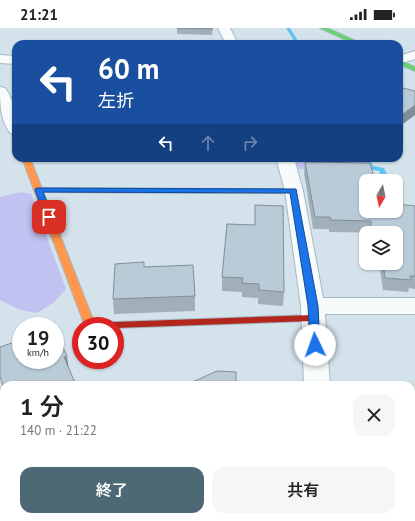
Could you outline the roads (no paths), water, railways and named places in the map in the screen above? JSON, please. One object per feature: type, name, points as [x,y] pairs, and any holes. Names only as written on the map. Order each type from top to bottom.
[{"type":"street","points":[[224,28],[230,40]]},
{"type":"street","points":[[323,28],[350,40]]},
{"type":"street","points":[[403,60],[415,55]]},
{"type":"street","points":[[0,59],[12,60]]},
{"type":"street","points":[[403,63],[415,69]]},
{"type":"street","points":[[0,92],[12,126]]},
{"type":"street","points":[[28,162],[90,326],[415,306]]},
{"type":"street","points":[[286,162],[294,191],[313,312],[317,381]]},
{"type":"street","points":[[39,190],[294,191]]},
{"type":"waterway","points":[[288,28],[296,40]]},
{"type":"waterway","points":[[368,162],[370,168],[382,169],[384,174]]}]
